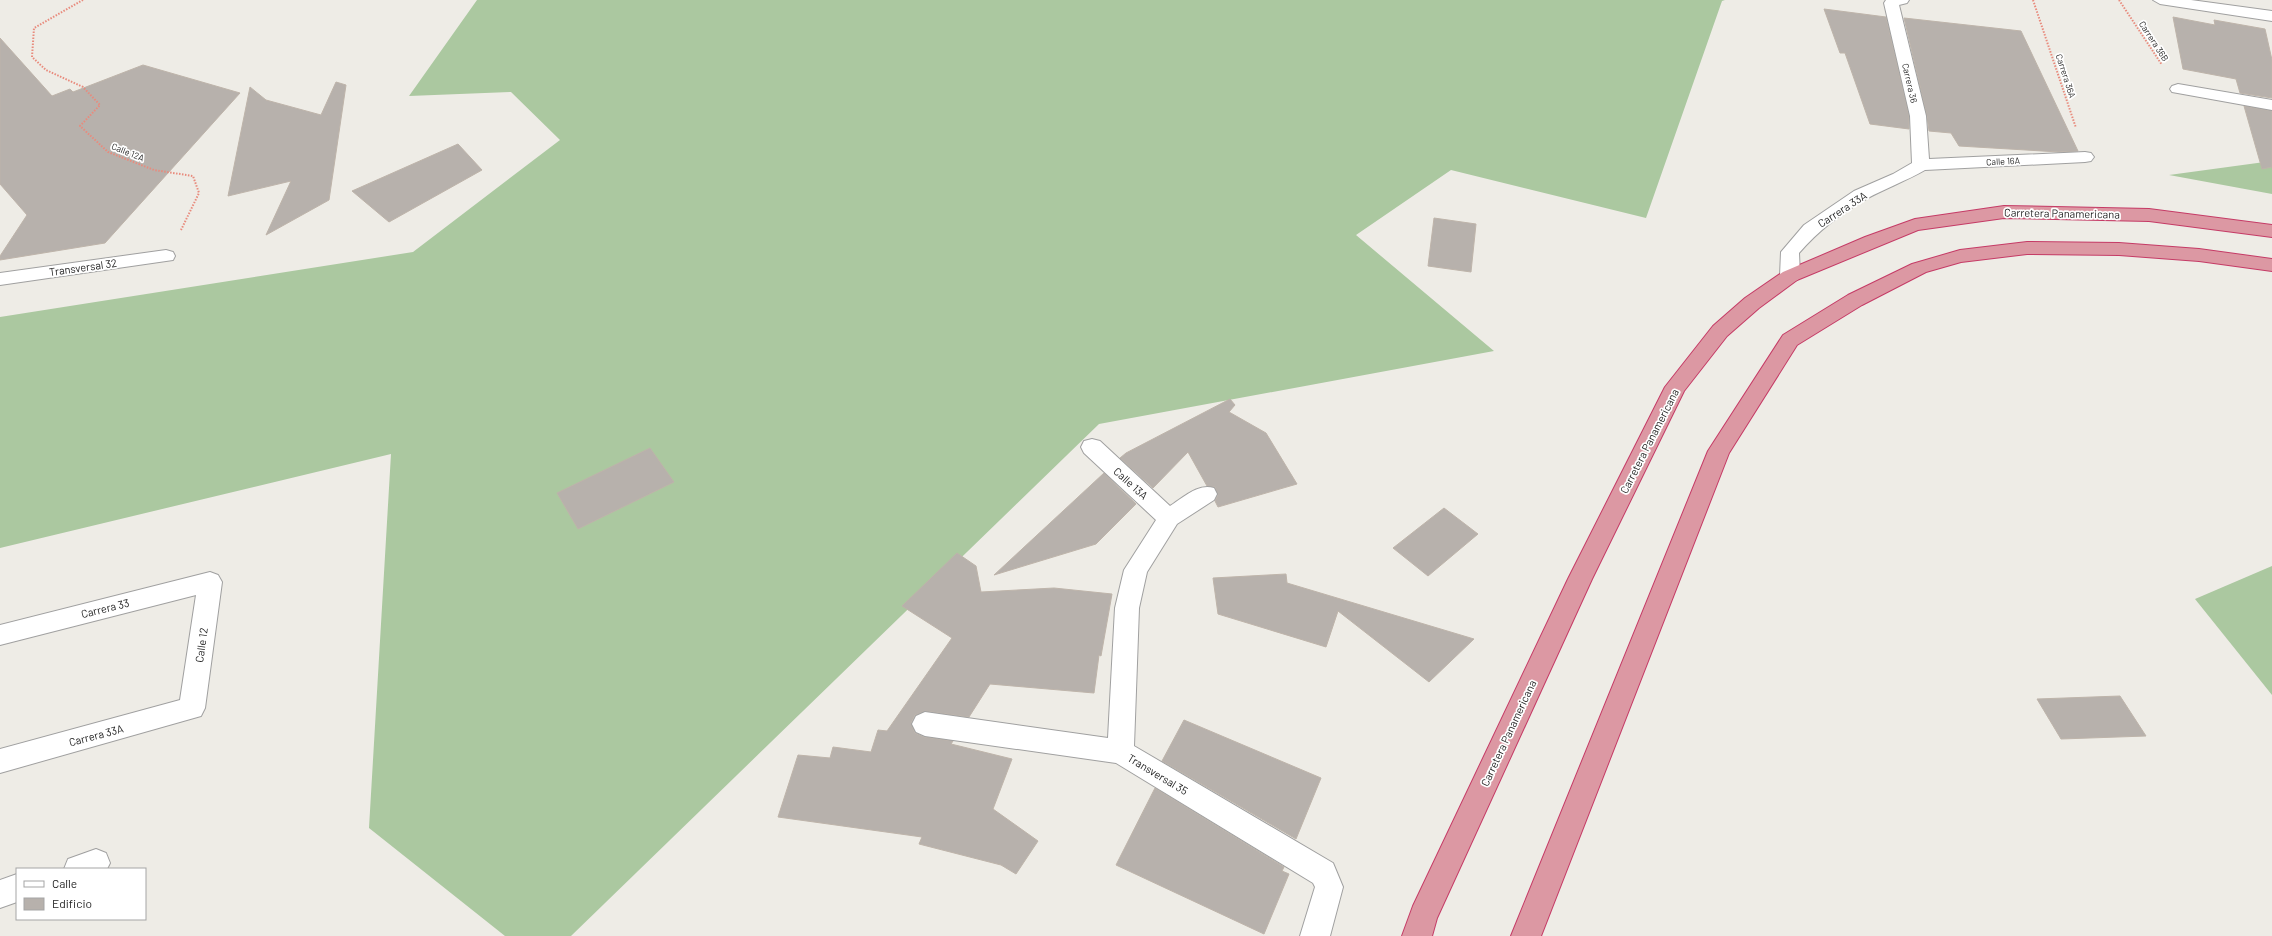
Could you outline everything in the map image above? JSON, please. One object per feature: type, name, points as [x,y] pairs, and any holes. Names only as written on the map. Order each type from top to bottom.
[{"type":"highway","name":"Carretera Panamericana","points":[[1417,936],[1423,916],[1580,579],[1675,386],[1720,331],[1790,276],[1827,258],[1915,225],[2004,212],[2077,212],[2149,215],[2272,231]]},
{"type":"highway","points":[[1526,936],[1719,451],[1790,340],[1855,300],[1919,268],[1960,256],[2027,248],[2119,248],[2199,255],[2272,266]]},
{"type":"street","points":[[2160,0],[2272,16]]},
{"type":"street","name":"Carrera 36","points":[[1896,1],[1918,116],[1921,164]]},
{"type":"street","points":[[2178,89],[2272,105]]},
{"type":"street","name":"Calle 16A","points":[[1921,164],[2085,157]]},
{"type":"street","name":"Carrera 33A","points":[[1790,276],[1790,252],[1810,229],[1860,195],[1899,178],[1921,164]]},
{"type":"street","name":"Transversal 32","points":[[0,279],[166,256]]},
{"type":"street","name":"Calle 13A","points":[[1092,447],[1170,518]]},
{"type":"street","name":"Transversal 35","points":[[1206,494],[1170,518],[1136,570],[1127,608],[1121,752],[1323,873],[1328,887],[1314,936]]},
{"type":"street","name":"Carrera 33","points":[[0,634],[210,582]]},
{"type":"street","name":"Calle 12","points":[[192,708],[210,582]]},
{"type":"street","name":"Carrera 33A","points":[[0,761],[192,708]]},
{"type":"street","points":[[925,724],[1121,752]]},
{"type":"street","points":[[0,894],[16,888]]},
{"type":"path","name":"Calle 12A","points":[[83,0],[34,28],[32,57],[46,70],[83,87],[100,105],[80,126],[108,152],[154,170],[193,176],[199,193],[190,217],[166,256]]},
{"type":"path","name":"Carrera 36A","points":[[2033,0],[2085,157]]},
{"type":"path","name":"Carrera 36B","points":[[2119,0],[2178,89]]},
{"type":"green space","points":[[477,0],[1725,0],[1722,1],[1646,218],[1451,170],[1356,235],[1494,351],[1099,424],[571,936],[505,936],[369,828],[391,454],[0,548],[0,317],[413,252],[560,140],[511,92],[409,96]]},
{"type":"green space","points":[[2272,161],[2272,194],[2169,175]]},
{"type":"green space","points":[[2272,566],[2272,695],[2195,599]]},
{"type":"building","points":[[1824,9],[1886,17],[1909,116],[1909,129],[1870,124],[1845,53],[1840,53]]},
{"type":"building","points":[[2173,17],[2215,25],[2214,20],[2265,29],[2272,60],[2272,98],[2240,93],[2236,79],[2183,69]]},
{"type":"building","points":[[1904,18],[2021,31],[2078,151],[2059,152],[1959,146],[1951,133],[1929,131],[1927,116]]},
{"type":"building","points":[[0,38],[52,96],[70,89],[73,92],[143,65],[240,93],[105,243],[0,260],[0,256],[27,215],[0,184]]},
{"type":"building","points":[[336,82],[346,85],[329,200],[266,235],[291,181],[228,196],[250,87],[266,100],[321,115]]},
{"type":"building","points":[[2244,106],[2272,111],[2272,167],[2262,169]]},
{"type":"building","points":[[458,144],[482,170],[389,222],[352,191]]},
{"type":"building","points":[[1434,218],[1476,224],[1471,272],[1428,266]]},
{"type":"building","points":[[1230,399],[1235,405],[1229,412],[1266,433],[1297,484],[1218,507],[1215,501],[1218,495],[1215,487],[1207,486],[1188,452],[1153,488],[1120,458],[1126,453]]},
{"type":"building","points":[[650,448],[674,482],[578,529],[557,493]]},
{"type":"building","points":[[1104,473],[1136,504],[1096,544],[994,575]]},
{"type":"building","points":[[1444,508],[1478,534],[1428,576],[1393,548]]},
{"type":"building","points":[[957,553],[976,566],[981,592],[1054,588],[1112,594],[1101,656],[1099,655],[1094,693],[990,684],[969,717],[925,711],[915,715],[911,723],[915,733],[924,737],[953,741],[951,744],[1012,759],[993,809],[1038,841],[1016,874],[1001,865],[919,844],[922,837],[778,817],[798,755],[830,758],[833,747],[871,752],[878,730],[887,731],[952,638],[902,606]]},
{"type":"building","points":[[1286,574],[1287,583],[1474,639],[1429,682],[1338,611],[1326,647],[1218,614],[1213,578]]},
{"type":"building","points":[[2120,696],[2146,736],[2061,739],[2037,699]]},
{"type":"building","points":[[1184,720],[1321,778],[1296,839],[1162,761]]},
{"type":"building","points":[[1155,788],[1284,867],[1282,871],[1289,874],[1264,934],[1116,865]]}]
